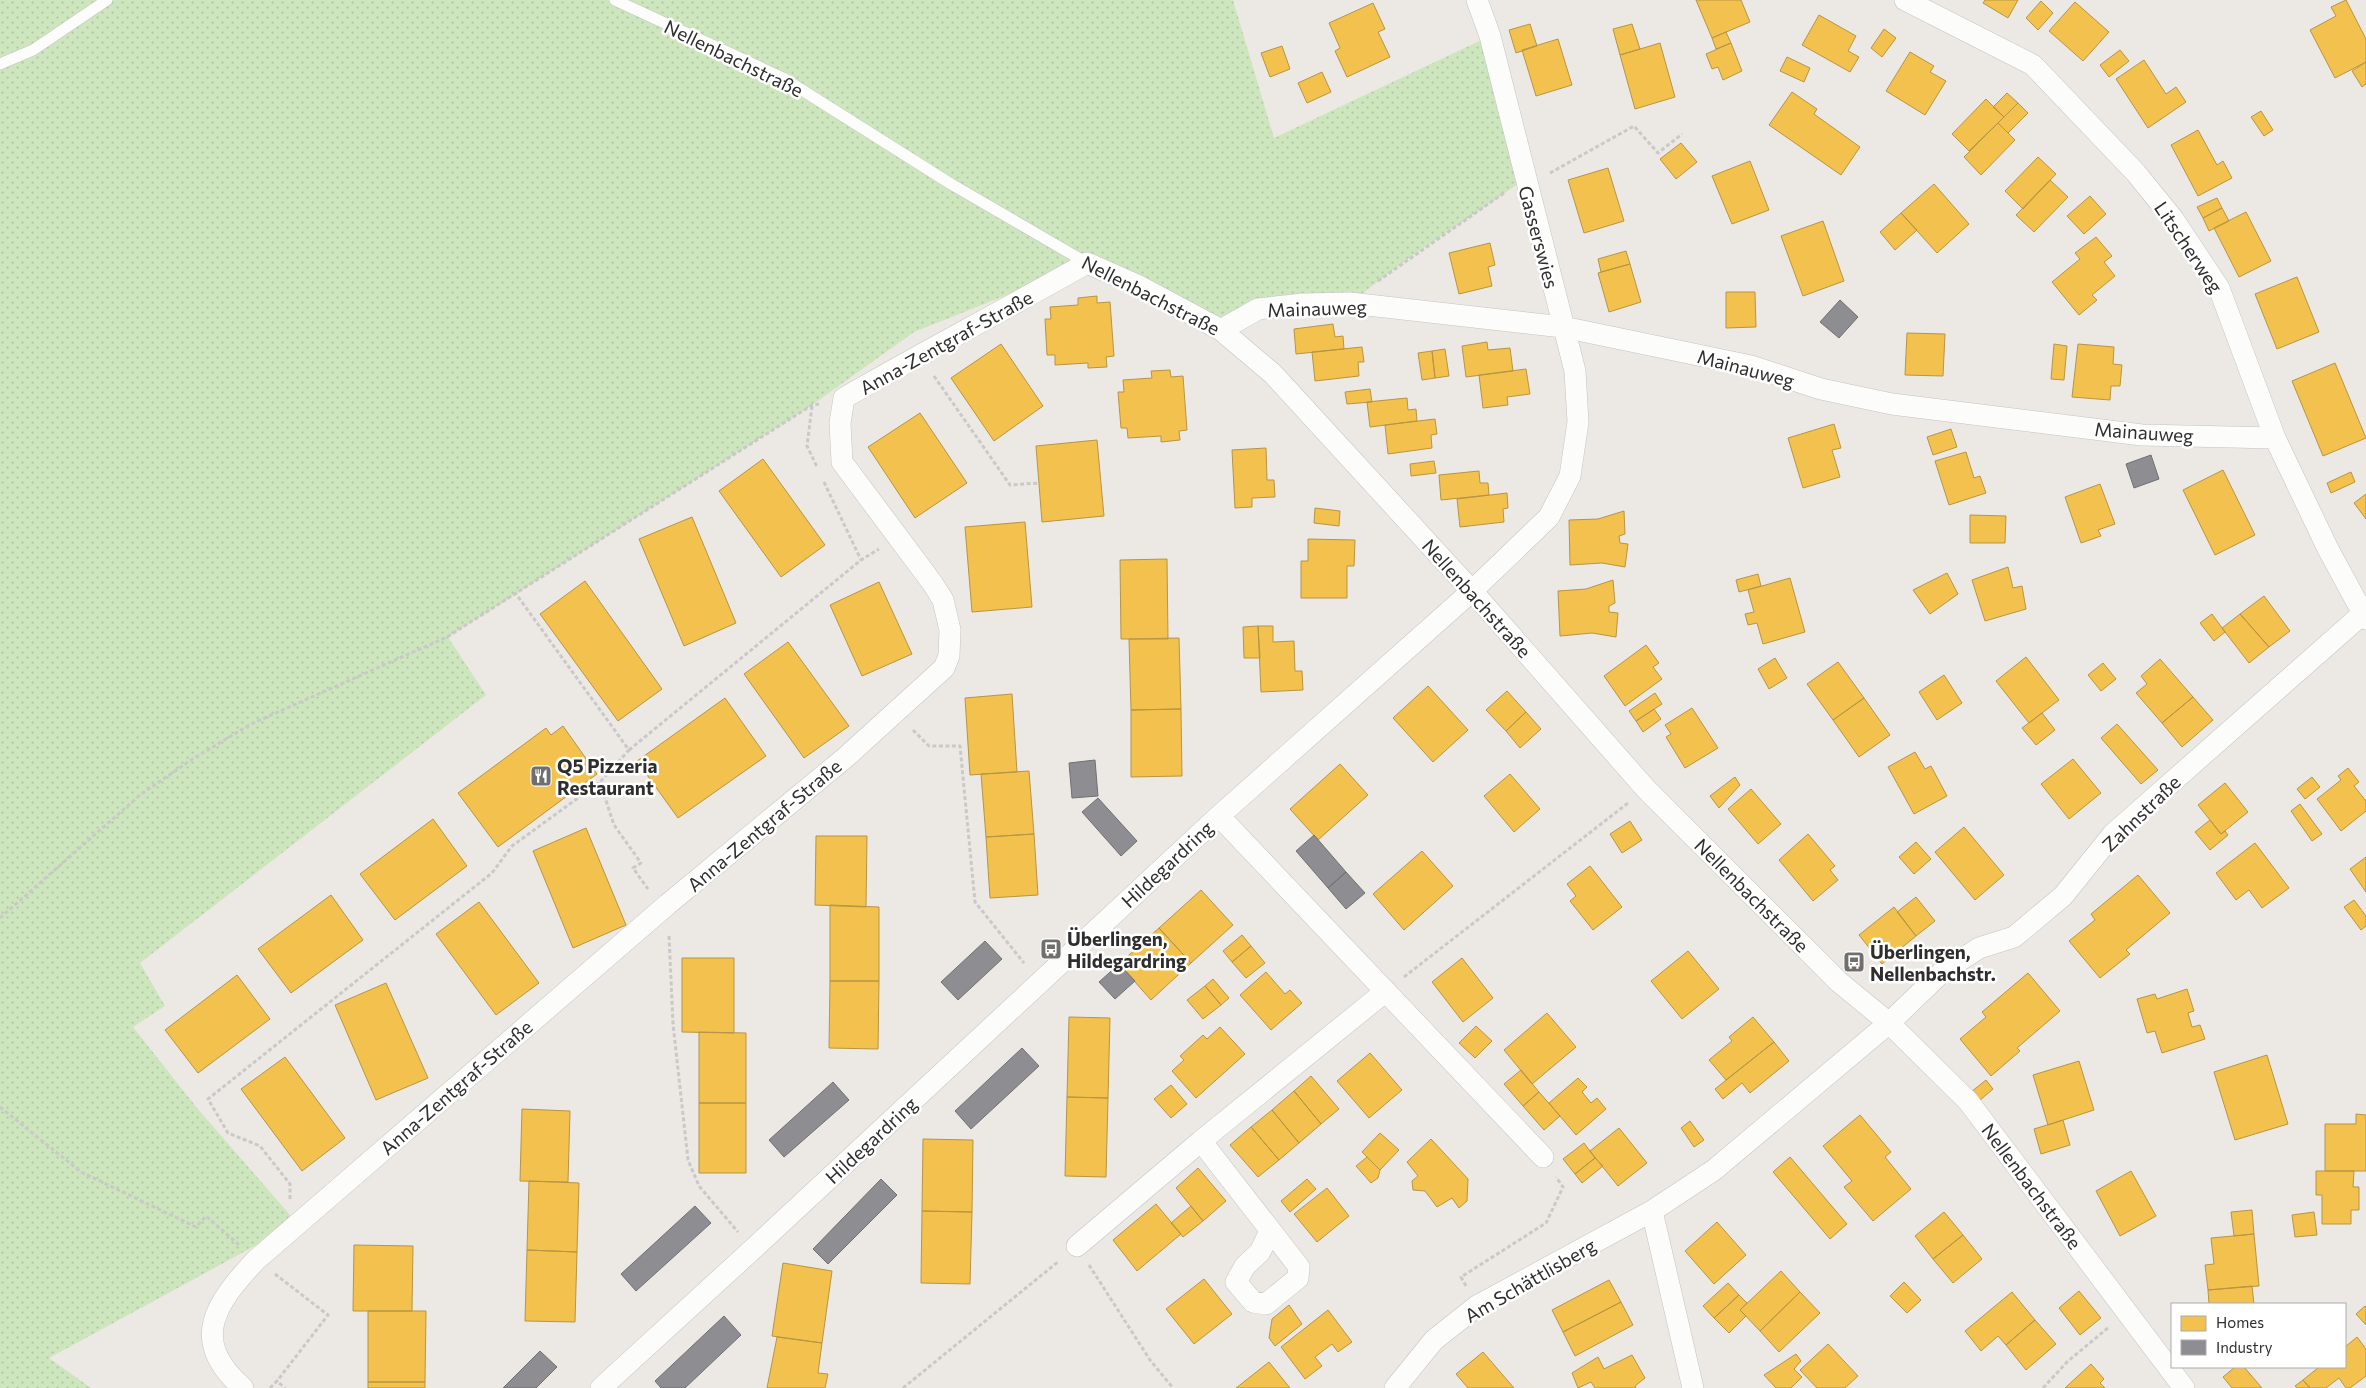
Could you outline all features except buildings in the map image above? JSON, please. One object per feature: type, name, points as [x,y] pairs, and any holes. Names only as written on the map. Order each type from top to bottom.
[{"type":"street","name":"Gasserswies","points":[[1477,0],[1490,36],[1524,180],[1575,371],[1578,422],[1570,476]]},
{"type":"street","name":"Litscherweg","points":[[1905,0],[2033,65],[2136,173],[2174,220],[2219,288],[2275,438],[2328,549],[2365,614]]},
{"type":"street","name":"Nellenbachstraße","points":[[1087,263],[1137,285],[1222,330],[1273,374],[1472,591],[1646,789],[1839,982],[1889,1023],[1968,1101],[2184,1388]]},
{"type":"street","name":"Anna-Zentgraf-Straße","points":[[243,1388],[230,1377],[214,1352],[213,1334],[215,1315],[221,1302],[230,1288],[256,1260],[668,904],[846,757],[944,668],[949,656],[950,630],[942,600],[933,584],[842,462],[840,422],[844,398],[920,354],[991,318],[1087,263]]},
{"type":"street","name":"Mainauweg","points":[[1222,330],[1258,309],[1303,304],[1350,303],[1563,327],[1751,366],[1821,389],[1892,404],[2142,435],[2275,438]]},
{"type":"street","name":"Hildegardring","points":[[601,1388],[1040,984],[1219,816],[1472,591],[1549,517],[1570,476]]},
{"type":"street","name":"Zahnstraße","points":[[1889,1023],[1940,973],[1979,948],[2014,937],[2063,896],[2113,834],[2365,614]]},
{"type":"street","points":[[1219,816],[1543,1158]]},
{"type":"street","points":[[1077,1246],[1201,1141],[1386,991]]},
{"type":"street","name":"Am Schättlisberg","points":[[1399,1387],[1434,1340],[1477,1306],[1652,1211],[1714,1170],[1889,1023]]},
{"type":"street","points":[[1201,1141],[1270,1230]]},
{"type":"street","points":[[1652,1211],[1693,1388]]},
{"type":"lane","points":[[0,64],[33,50],[107,0]]},
{"type":"lane","name":"Nellenbachstraße","points":[[615,0],[783,78],[951,184],[1087,263]]},
{"type":"path","points":[[1350,303],[1403,262],[1524,180],[1541,178],[1634,126],[1658,153],[1682,134]]},
{"type":"path","points":[[920,354],[1010,485],[1039,482]]},
{"type":"path","points":[[0,918],[140,795],[191,760],[252,724],[448,637],[812,405],[844,398]]},
{"type":"path","points":[[297,1223],[289,1204],[290,1184],[260,1146],[228,1133],[208,1099],[492,873],[512,846],[600,782],[629,750],[861,560]]},
{"type":"path","points":[[516,594],[629,750]]},
{"type":"path","points":[[929,746],[960,746],[975,902],[1040,984]]},
{"type":"path","points":[[600,782],[614,825],[642,864],[633,868],[645,887]]},
{"type":"path","points":[[1386,991],[1646,789]]},
{"type":"path","points":[[668,904],[673,1024],[688,1160],[699,1186],[753,1249]]},
{"type":"path","points":[[0,1107],[82,1172],[196,1227],[206,1216],[256,1260],[328,1315],[270,1388]]},
{"type":"path","points":[[1477,1306],[1461,1276],[1546,1223],[1563,1187],[1543,1158]]},
{"type":"path","points":[[903,1388],[1077,1246],[1150,1360],[1173,1388]]},
{"type":"path","points":[[2043,1388],[2067,1362],[2126,1312]]},
{"type":"path","points":[[277,1381],[285,1388]]},
{"type":"green space","points":[[0,0],[1233,0],[1274,138],[1490,36],[1524,180],[1403,262],[1350,303],[1303,304],[1221,330],[1087,263],[914,332],[812,405],[448,637],[486,695],[140,963],[165,1006],[133,1027],[197,1108],[297,1223],[49,1358],[91,1388],[0,1388]]},
{"type":"place","name":"Q5 Pizzeria Restaurant","points":[[541,776]]},
{"type":"place","name":"Überlingen, Hildegardring","points":[[1051,949]]},
{"type":"place","name":"Überlingen, Nellenbachstr.","points":[[1854,962]]}]
